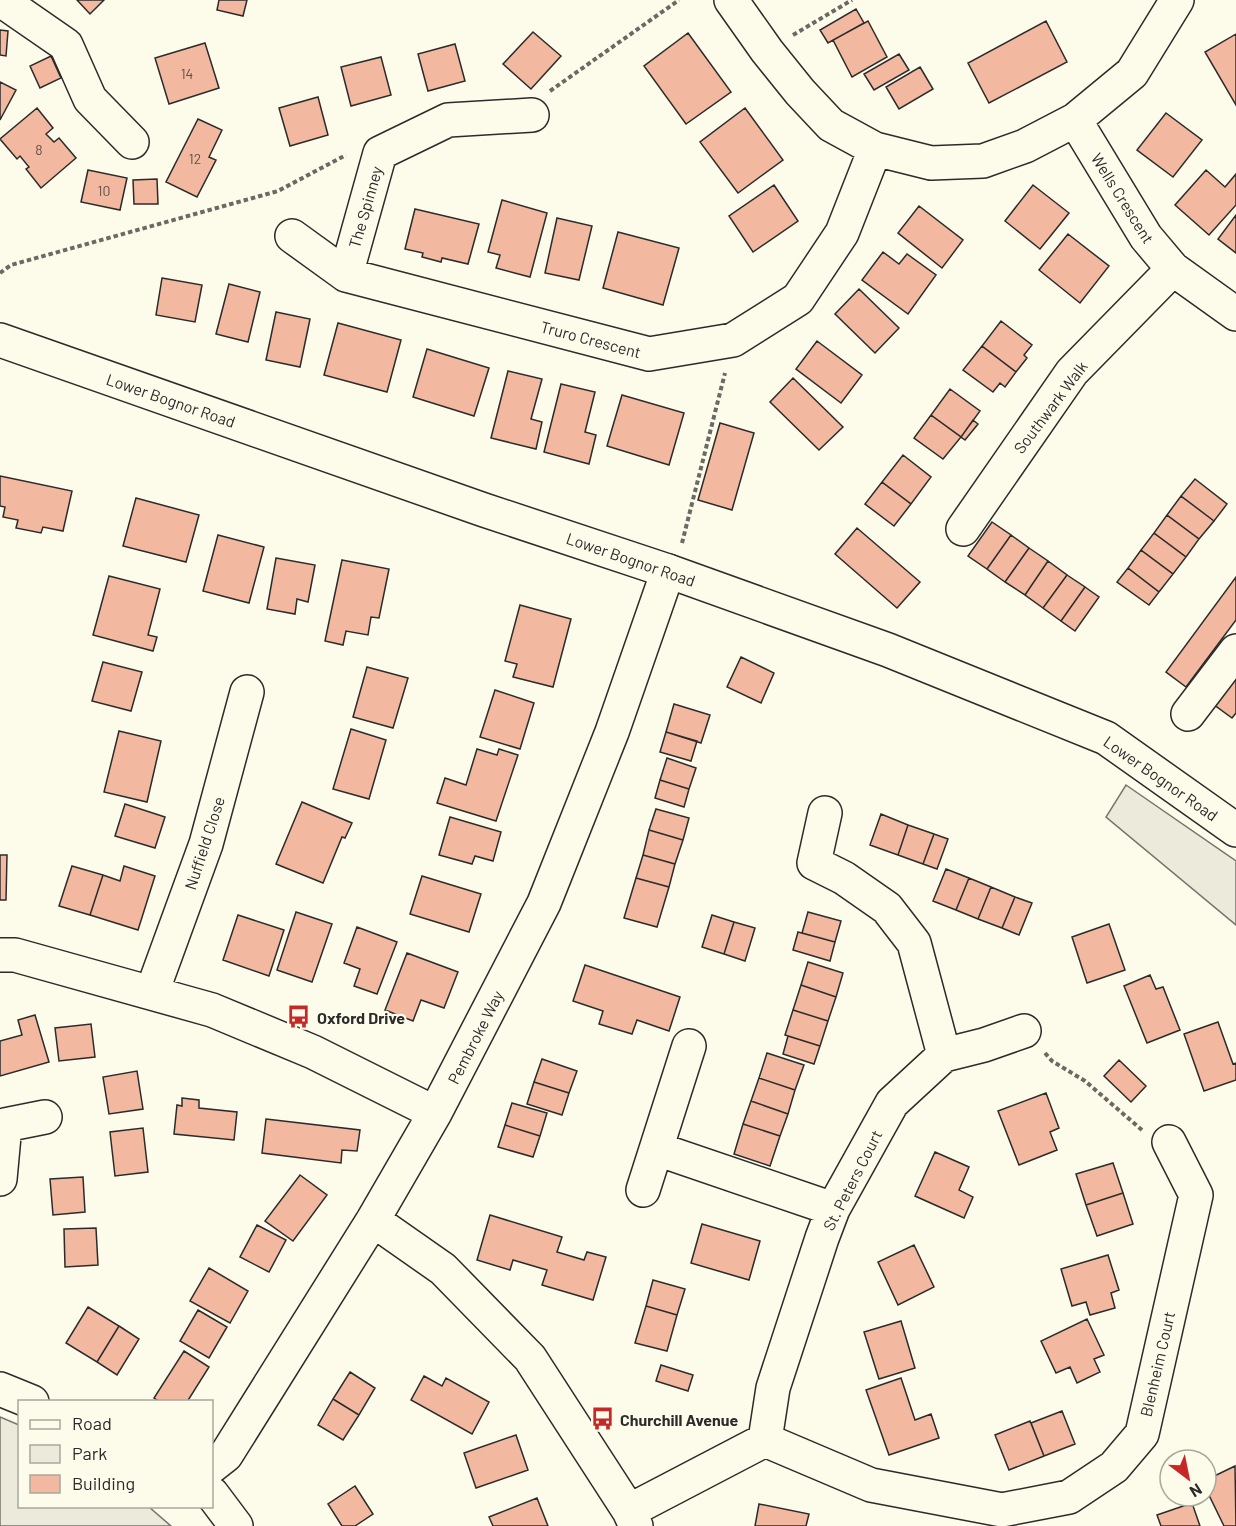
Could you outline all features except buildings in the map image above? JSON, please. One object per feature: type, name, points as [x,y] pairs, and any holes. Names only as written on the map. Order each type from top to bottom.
[{"type":"street","points":[[1,0],[66,45],[90,99],[132,142]]},
{"type":"street","points":[[732,0],[767,51],[800,92],[831,125],[876,150],[931,163],[983,161],[1025,146],[1075,120],[1132,73],[1177,0]]},
{"type":"street","name":"The Spinney","points":[[346,275],[380,153],[448,120],[532,115]]},
{"type":"street","name":"Wells Crescent","points":[[1075,120],[1146,237],[1173,269],[1236,314]]},
{"type":"street","name":"Truro Crescent","points":[[292,236],[346,275],[649,354],[733,340],[798,299],[842,233],[876,150]]},
{"type":"street","name":"Southwark Walk","points":[[963,529],[1072,372],[1173,269]]},
{"type":"street","name":"Lower Bognor Road","points":[[0,340],[484,510],[674,562],[1106,738],[1236,830]]},
{"type":"street","name":"Pembroke Way","points":[[213,1466],[226,1455],[373,1220],[435,1113],[544,903],[612,732],[674,562]]},
{"type":"street","points":[[1188,714],[1236,651]]},
{"type":"street","name":"Nuffield Close","points":[[152,992],[206,844],[247,692]]},
{"type":"street","points":[[825,813],[814,863],[844,878],[887,908],[914,943],[944,1055]]},
{"type":"street","points":[[0,955],[15,955],[212,1010],[303,1048],[435,1113]]},
{"type":"street","name":"St. Peters Court","points":[[765,1440],[773,1388],[822,1238],[833,1209],[892,1103],[944,1055],[984,1045],[1024,1031]]},
{"type":"street","points":[[643,1190],[689,1046]]},
{"type":"street","points":[[0,1179],[2,1126],[45,1117]]},
{"type":"street","name":"Blenheim Court","points":[[765,1440],[871,1485],[1002,1510],[1069,1497],[1114,1467],[1142,1434],[1196,1195],[1169,1142]]},
{"type":"street","points":[[657,1149],[833,1209]]},
{"type":"street","points":[[373,1220],[443,1269],[530,1358],[633,1518],[765,1440]]},
{"type":"street","points":[[0,1389],[29,1400]]},
{"type":"street","points":[[213,1495],[236,1526]]},
{"type":"path","points":[[767,51],[852,0]]},
{"type":"path","points":[[674,562],[733,340]]},
{"type":"path","points":[[1024,1031],[1052,1060],[1085,1081],[1150,1137],[1169,1142]]},
{"type":"green space","points":[[1126,785],[1236,861],[1236,925],[1106,817]]},
{"type":"green space","points":[[0,1417],[18,1425],[18,1508],[150,1508],[171,1526],[0,1526]]},
{"type":"place","name":"Oxford Drive","points":[[299,1017]]},
{"type":"place","name":"Churchill Avenue","points":[[602,1419]]}]
